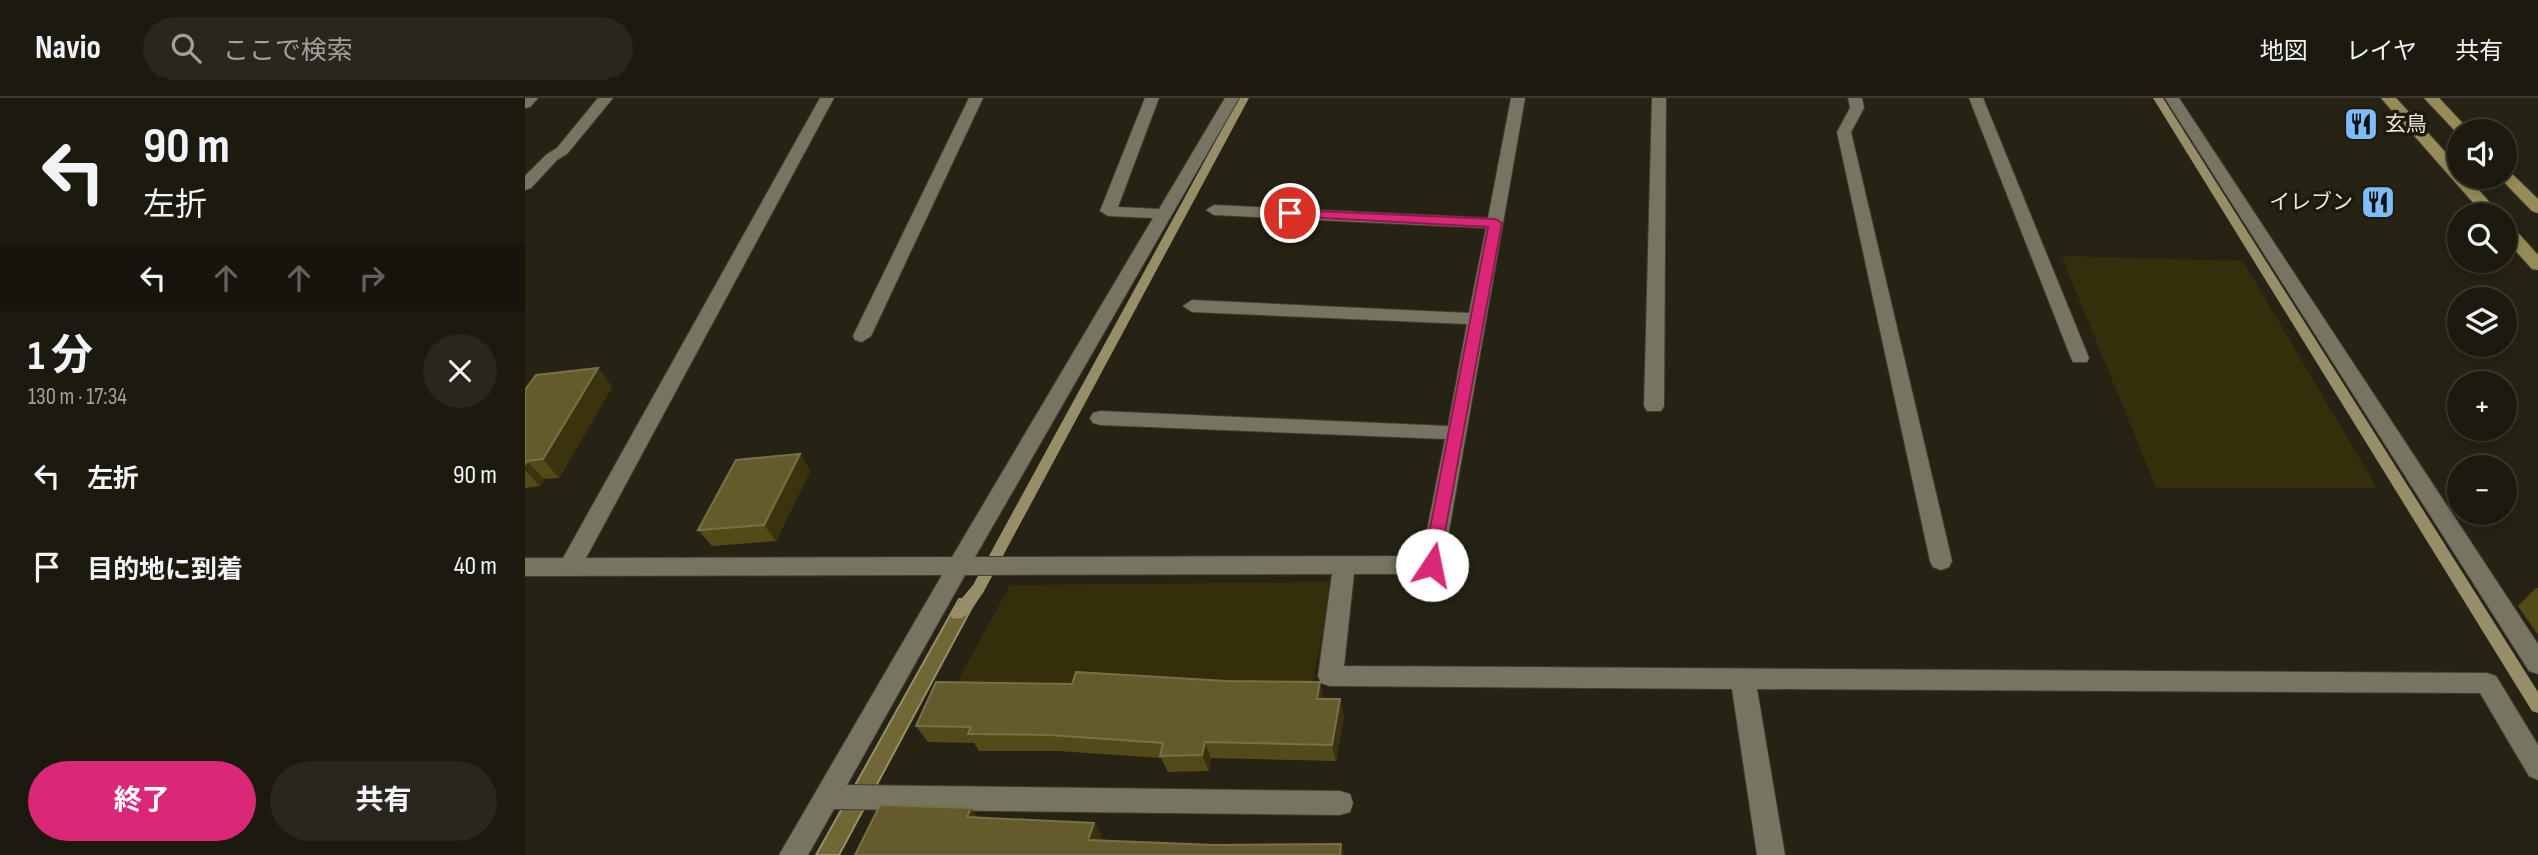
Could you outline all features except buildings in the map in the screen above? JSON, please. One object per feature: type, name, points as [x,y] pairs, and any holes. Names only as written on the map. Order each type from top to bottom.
[{"type":"main road","points":[[2388,98],[2482,203]]},
{"type":"main road","points":[[2431,98],[2451,119]]},
{"type":"main road","points":[[2517,187],[2538,208]]},
{"type":"main road","points":[[2517,242],[2538,265]]},
{"type":"street","points":[[525,104],[531,98]]},
{"type":"street","points":[[525,185],[552,157],[562,151],[606,98]]},
{"type":"street","points":[[570,567],[827,98]]},
{"type":"street","points":[[862,336],[976,98]]},
{"type":"street","points":[[1152,98],[1108,211],[1164,214]]},
{"type":"street","points":[[793,855],[833,797],[967,567],[1164,214],[1233,98]]},
{"type":"street","points":[[525,567],[1432,565],[1518,98]]},
{"type":"street","points":[[1654,405],[1659,98]]},
{"type":"street","points":[[1855,98],[1857,108],[1844,132],[1941,561]]},
{"type":"street","points":[[1976,98],[2080,358]]},
{"type":"street","points":[[2172,98],[2538,664]]},
{"type":"street","points":[[1214,210],[1495,223]]},
{"type":"street","points":[[1192,306],[1478,319]]},
{"type":"street","points":[[1100,418],[1457,433]]},
{"type":"street","points":[[1344,566],[1330,676],[2487,683],[2538,768]]},
{"type":"street","points":[[1743,678],[1771,855]]},
{"type":"street","points":[[833,797],[1340,803]]},
{"type":"shaded area","points":[[2062,257],[2243,261],[2377,488],[2156,488]]},
{"type":"shaded area","points":[[1333,582],[1312,685],[954,688],[1010,585]]},
{"type":"shaded area","points":[[959,599],[976,600],[839,855],[816,855]]},
{"type":"waterway","points":[[958,614],[978,589],[1244,98]]},
{"type":"waterway","points":[[2158,98],[2538,706]]},
{"type":"place","name":"玄鳥","points":[[2361,124]]},
{"type":"place","name":"イレブン","points":[[2378,202]]},
{"type":"route","points":[[1290,213],[1495,223],[1432,565]]}]
